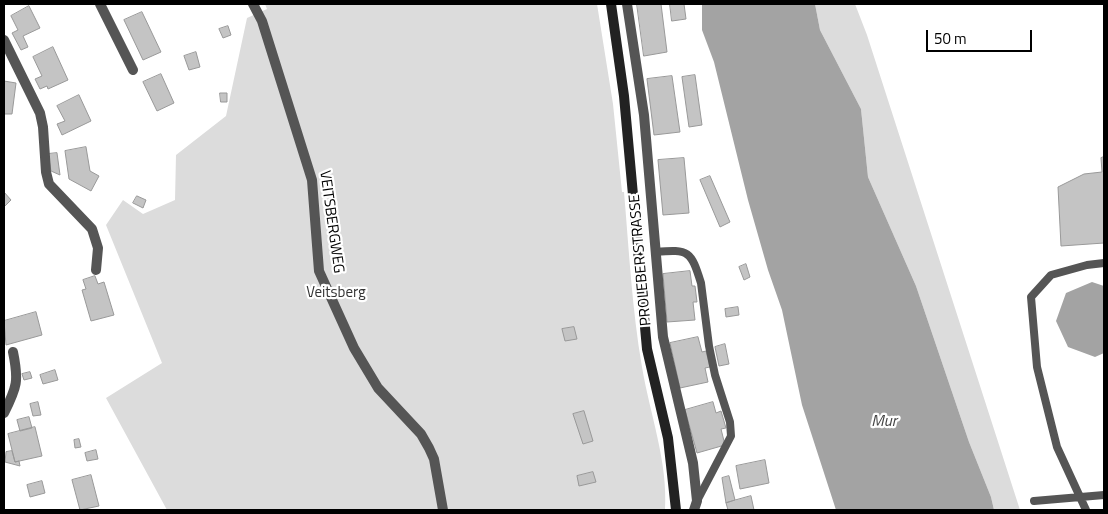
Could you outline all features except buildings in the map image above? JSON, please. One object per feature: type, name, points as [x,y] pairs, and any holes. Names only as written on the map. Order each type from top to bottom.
[{"type":"main road","name":"PROLEBER STRASSE","points":[[610,4],[624,96],[647,349],[668,438],[676,510]]},
{"type":"street","points":[[100,4],[133,70]]},
{"type":"street","name":"VEITSBERGWEG","points":[[253,4],[262,22],[312,180],[319,271],[354,348],[378,388],[421,434],[429,448],[434,459],[443,510]]},
{"type":"street","name":"PROLEBER STRASSE","points":[[627,4],[644,115],[663,337],[687,435],[696,506]]},
{"type":"street","points":[[4,40],[40,113],[49,184],[92,229],[98,248],[96,270]]},
{"type":"street","points":[[4,413],[16,389],[17,370],[13,352]]},
{"type":"lane","points":[[656,252],[679,250],[687,253],[696,269],[701,283],[715,375],[730,422],[731,436],[727,447],[696,506]]},
{"type":"lane","points":[[1086,510],[1057,447],[1037,368],[1031,297],[1052,275],[1087,265],[1104,263]]},
{"type":"lane","points":[[1034,501],[1104,495]]},
{"type":"green space","name":"Veitsberg","points":[[265,4],[597,4],[613,104],[622,192],[624,192],[636,323],[645,385],[658,438],[664,474],[665,510],[167,510],[106,398],[162,363],[106,225],[123,200],[143,214],[175,200],[176,155],[226,116],[247,18],[267,9]]},
{"type":"green space","points":[[815,4],[855,4],[867,35],[1020,510],[994,510],[916,286],[868,177],[861,109],[820,30]]},
{"type":"water","name":"Mur","points":[[702,4],[815,4],[820,30],[861,109],[868,177],[916,286],[994,510],[836,510],[802,405],[782,310],[768,270],[748,200],[714,62],[702,30]]},
{"type":"water","points":[[1092,282],[1104,286],[1104,353],[1095,357],[1068,347],[1056,321],[1066,293]]}]
